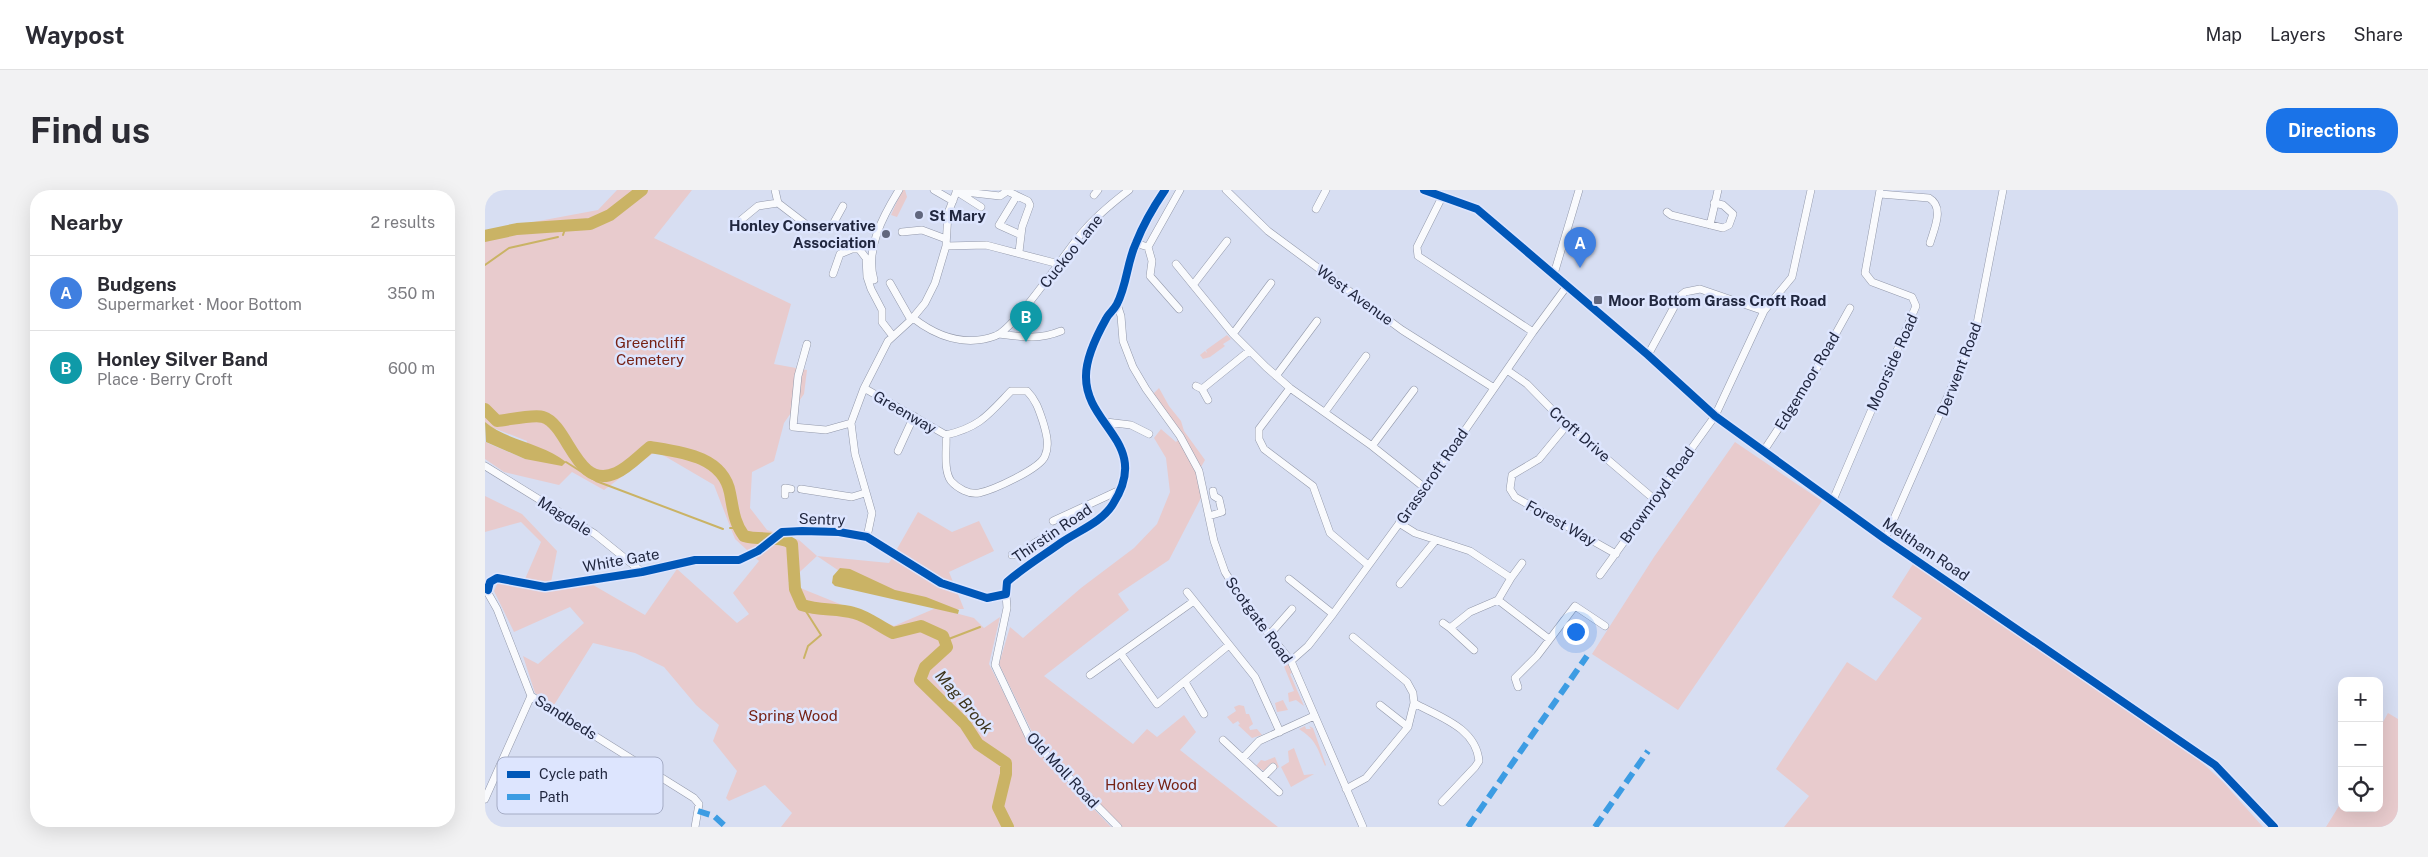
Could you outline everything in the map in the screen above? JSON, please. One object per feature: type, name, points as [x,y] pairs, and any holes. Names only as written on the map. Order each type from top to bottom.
[{"type":"street","points":[[775,190],[778,203],[808,226],[816,229],[832,226],[843,206]]},
{"type":"street","points":[[875,280],[872,266],[875,237],[899,190]]},
{"type":"street","points":[[934,190],[953,201]]},
{"type":"street","name":"Cuckoo Lane","points":[[997,335],[1059,264],[1081,234],[1129,190]]},
{"type":"street","name":"Thirstin Road","points":[[1006,594],[1007,582],[1102,517],[1113,504],[1120,490],[1125,474],[1126,460],[1118,441],[1087,390],[1086,375],[1096,339],[1106,318],[1117,304],[1135,243],[1165,190]]},
{"type":"street","points":[[1179,309],[1149,276],[1152,262],[1148,247],[1180,190]]},
{"type":"street","name":"West Avenue","points":[[1226,190],[1268,231],[1315,266],[1402,330],[1494,388]]},
{"type":"street","points":[[1316,209],[1326,190]]},
{"type":"street","name":"Meltham Road","points":[[1424,190],[1477,209],[1648,355],[1715,416],[1885,538],[2215,764],[2274,827]]},
{"type":"street","points":[[1554,274],[1579,190]]},
{"type":"street","points":[[1710,225],[1718,190]]},
{"type":"street","name":"Brownroyd Road","points":[[1600,575],[1715,416],[1764,311],[1792,277],[1811,190]]},
{"type":"street","name":"Derwent Road","points":[[1885,538],[1975,334],[2003,190]]},
{"type":"street","points":[[956,191],[948,213],[946,242],[935,283],[925,303],[912,319],[892,335],[864,388],[851,423],[855,454],[865,493],[873,513],[867,537],[941,584],[987,598],[1006,594]]},
{"type":"street","points":[[956,191],[1000,196],[1006,191],[1029,202]]},
{"type":"street","points":[[956,191],[981,207]]},
{"type":"street","points":[[1880,192],[1933,200],[1938,210],[1931,243]]},
{"type":"street","name":"Moorside Road","points":[[1833,500],[1916,306],[1912,297],[1872,282],[1865,273],[1880,192]]},
{"type":"street","points":[[1016,197],[999,225],[1021,235]]},
{"type":"street","points":[[1029,202],[1037,197]]},
{"type":"street","points":[[1443,197],[1417,247],[1419,256],[1533,332]]},
{"type":"street","points":[[1019,252],[1024,219],[1030,208],[1029,202]]},
{"type":"street","points":[[741,220],[758,206],[778,203]]},
{"type":"street","points":[[1667,212],[1671,215],[1723,228],[1729,225],[1733,214],[1723,205],[1714,203]]},
{"type":"street","points":[[903,232],[922,230],[946,242],[985,245],[1019,252],[1059,264]]},
{"type":"street","points":[[1193,285],[1227,241]]},
{"type":"street","points":[[1135,243],[1148,247]]},
{"type":"street","points":[[833,274],[840,254],[852,249],[863,253],[867,258],[867,277],[871,289],[882,310],[882,322],[892,335]]},
{"type":"street","points":[[1176,264],[1233,334],[1276,376],[1372,446],[1425,488]]},
{"type":"street","points":[[890,283],[912,319],[926,328],[952,339],[965,341],[997,335],[1031,339],[1061,331]]},
{"type":"street","points":[[1233,334],[1271,283]]},
{"type":"street","name":"Grasscroft Road","points":[[1291,661],[1308,646],[1333,614],[1425,488],[1567,286]]},
{"type":"street","points":[[1648,355],[1680,296],[1685,292],[1700,289],[1764,311]]},
{"type":"street","name":"Scotgate Road","points":[[1117,304],[1121,316],[1123,341],[1133,367],[1146,389],[1181,436],[1199,471],[1214,541],[1225,572],[1247,607],[1291,661],[1363,827]]},
{"type":"street","name":"Edgemoor Road","points":[[1763,452],[1809,382],[1850,308]]},
{"type":"street","points":[[1276,376],[1317,321]]},
{"type":"street","points":[[807,344],[798,376],[793,427],[826,430],[851,423]]},
{"type":"street","points":[[1208,400],[1199,387],[1249,351]]},
{"type":"street","points":[[1325,412],[1366,356]]},
{"type":"street","name":"Croft Drive","points":[[1507,370],[1527,384],[1567,425],[1654,499]]},
{"type":"street","name":"Greenway","points":[[864,388],[947,435],[968,430],[983,420],[1011,392],[1019,390],[1027,392],[1035,398],[1047,435],[1047,449],[1042,461],[1030,470],[977,493],[966,491],[950,480],[947,469],[947,435]]},
{"type":"street","points":[[1290,388],[1259,429],[1259,439],[1264,449],[1313,486],[1330,533],[1368,565]]},
{"type":"street","points":[[1372,446],[1414,390]]},
{"type":"street","points":[[898,451],[913,416]]},
{"type":"street","points":[[1106,422],[1131,425],[1149,434]]},
{"type":"street","name":"Forest Way","points":[[1567,425],[1539,459],[1513,475],[1510,489],[1515,498],[1616,554]]},
{"type":"street","name":"Magdale","points":[[485,466],[514,482],[595,534],[641,572]]},
{"type":"street","points":[[785,495],[785,488],[791,489]]},
{"type":"street","points":[[801,490],[852,497],[865,493]]},
{"type":"street","points":[[1053,521],[1120,490]]},
{"type":"street","points":[[1209,516],[1222,512],[1219,499],[1214,496],[1213,490]]},
{"type":"street","points":[[1399,523],[1415,533],[1435,541],[1471,551],[1511,578]]},
{"type":"street","name":"Sentry","points":[[776,536],[782,532],[802,530],[839,532],[867,537]]},
{"type":"street","name":"White Gate","points":[[486,589],[490,582],[497,578],[545,587],[641,572],[695,560],[739,560],[763,547],[776,536]]},
{"type":"street","points":[[1012,555],[1025,552],[1039,539],[1046,538],[1055,548]]},
{"type":"street","points":[[1400,584],[1435,541]]},
{"type":"street","points":[[1450,628],[1470,612],[1498,600],[1522,563]]},
{"type":"street","points":[[1289,579],[1333,614]]},
{"type":"street","name":"Sandbeds","points":[[486,589],[531,696],[627,757]]},
{"type":"street","points":[[1187,592],[1259,684],[1279,732]]},
{"type":"street","name":"Old Moll Road","points":[[1006,594],[1007,608],[995,665],[1029,737],[1118,827]]},
{"type":"street","points":[[1498,600],[1549,638]]},
{"type":"street","points":[[1091,675],[1194,601]]},
{"type":"street","points":[[1518,687],[1515,678],[1537,656],[1575,606],[1605,626]]},
{"type":"street","points":[[1270,634],[1292,609]]},
{"type":"street","points":[[1443,623],[1474,650]]},
{"type":"street","points":[[1347,789],[1366,778],[1408,727],[1414,703],[1413,693],[1407,682],[1353,636]]},
{"type":"street","points":[[1121,654],[1157,704],[1229,644]]},
{"type":"street","points":[[1185,682],[1205,714]]},
{"type":"street","points":[[504,757],[531,696]]},
{"type":"street","points":[[1414,703],[1459,727],[1478,751],[1479,761],[1475,767],[1442,802]]},
{"type":"street","points":[[1380,705],[1408,727]]},
{"type":"street","points":[[1243,758],[1259,741],[1314,716]]},
{"type":"street","points":[[1223,740],[1279,792]]},
{"type":"street","points":[[1263,777],[1273,767]]},
{"type":"street","points":[[485,799],[497,772]]},
{"type":"street","name":"Sandbeds","points":[[663,779],[697,801],[699,804],[695,827]]},
{"type":"green space","points":[[617,190],[692,190],[654,238],[791,304],[774,364],[807,370],[804,394],[784,423],[774,461],[752,472],[750,508],[767,530],[799,540],[817,556],[889,563],[918,512],[952,532],[979,521],[994,551],[949,572],[964,609],[940,609],[974,618],[984,628],[1000,617],[989,664],[1027,739],[1111,827],[781,827],[792,813],[765,785],[729,801],[726,798],[737,771],[713,741],[719,725],[696,705],[664,667],[635,653],[593,643],[554,705],[535,693],[523,656],[538,664],[584,623],[570,607],[514,632],[494,591],[498,582],[522,586],[541,542],[521,522],[485,532],[485,496],[522,514],[557,551],[551,582],[581,578],[645,615],[677,569],[737,623],[749,614],[733,593],[759,561],[735,539],[714,485],[656,451],[604,490],[572,472],[559,485],[504,472],[485,459],[485,442],[525,459],[527,441],[491,427],[485,422],[485,231],[598,210]],"holes":[[[817,556],[848,577],[936,608],[894,626],[788,583]]]},
{"type":"green space","points":[[902,190],[905,190],[907,197],[897,217],[891,215]]},
{"type":"green space","points":[[1227,335],[1231,339],[1223,344],[1225,346],[1210,357],[1203,359],[1200,355],[1205,351],[1207,353],[1206,350]]},
{"type":"green space","name":"Honley Wood","points":[[1159,388],[1169,406],[1181,421],[1184,431],[1205,460],[1197,474],[1202,496],[1169,560],[1118,594],[1129,610],[1044,676],[1133,744],[1147,729],[1157,737],[1184,715],[1196,732],[1180,750],[1278,827],[1122,827],[1033,734],[999,664],[1010,627],[1023,638],[1081,588],[1134,548],[1157,524],[1170,492],[1166,458],[1154,438],[1161,429],[1176,442],[1182,436],[1152,395]]},
{"type":"green space","points":[[1735,442],[1822,501],[1678,710],[1592,654],[1654,557]]},
{"type":"green space","points":[[1913,564],[2199,760],[2223,782],[2263,827],[1784,827],[1809,796],[1776,769],[1847,662],[1876,681],[1922,618],[1892,597]]},
{"type":"green space","points":[[1287,662],[1292,673],[1290,674],[1304,706],[1296,700],[1289,702],[1288,693],[1294,691],[1283,664]]},
{"type":"green space","points":[[1283,700],[1288,710],[1277,712],[1275,703]]},
{"type":"green space","points":[[1244,706],[1246,714],[1249,714],[1253,724],[1249,727],[1250,730],[1257,729],[1262,735],[1252,738],[1238,725],[1240,724],[1238,721],[1233,724],[1227,717],[1236,711],[1234,707]]},
{"type":"green space","points":[[2388,713],[2398,719],[2398,827],[2326,827],[2338,808],[2338,812],[2383,812],[2383,722]]},
{"type":"green space","points":[[1305,726],[1306,729],[1311,729],[1309,726],[1313,728],[1325,766],[1313,741],[1299,729]]},
{"type":"green space","points":[[1294,748],[1304,775],[1314,774],[1291,787],[1281,767],[1289,762],[1288,751]]},
{"type":"green space","points":[[1275,757],[1279,767],[1276,769],[1270,764],[1264,771],[1256,766],[1261,760],[1265,761]]},
{"type":"shaded area","points":[[485,422],[504,434],[547,450],[566,462],[562,466],[525,459],[486,442]]},
{"type":"shaded area","points":[[840,568],[850,569],[895,590],[926,597],[959,610],[958,614],[835,586],[832,583],[833,576]]},
{"type":"waterway","points":[[485,236],[517,229],[590,224],[610,215],[642,190]]},
{"type":"waterway","points":[[563,235],[566,226]]},
{"type":"waterway","points":[[485,265],[509,248],[558,237]]},
{"type":"waterway","name":"Mag Brook","points":[[485,409],[497,421],[539,416],[552,422],[582,465],[591,473],[602,476],[620,471],[650,447],[675,451],[699,458],[719,471],[726,481],[736,521],[744,536],[776,539],[792,544],[795,589],[802,605],[854,613],[893,633],[921,626],[943,636],[947,647],[925,667],[920,680],[965,724],[978,744],[1006,763],[1006,774],[998,807],[1008,827]]},
{"type":"waterway","points":[[566,462],[596,481],[723,529]]},
{"type":"waterway","points":[[730,528],[738,528]]},
{"type":"waterway","points":[[802,605],[821,635],[808,646],[804,658]]},
{"type":"waterway","points":[[946,640],[980,627]]},
{"type":"marked path","points":[[1468,827],[1587,656]]},
{"type":"marked path","points":[[1595,827],[1648,751]]},
{"type":"marked path","points":[[698,811],[714,816],[726,827]]},
{"type":"cycle path","points":[[485,588],[488,590],[490,582],[497,578],[545,587],[642,572],[695,560],[739,560],[758,551],[782,532],[802,531],[839,532],[867,537],[941,583],[987,598],[1006,594],[1007,582],[1027,566],[1103,516],[1113,504],[1123,483],[1125,465],[1121,450],[1114,436],[1095,409],[1088,393],[1086,369],[1099,332],[1120,297],[1133,250],[1139,236],[1165,190]]},
{"type":"cycle path","points":[[1424,190],[1477,209],[1648,355],[1715,416],[1885,539],[2215,765],[2274,827]]},
{"type":"place","name":"St Mary","points":[[919,215]]},
{"type":"place","name":"Honley Conservative Association","points":[[886,234]]},
{"type":"place","name":"Budgens","points":[[1580,268]]},
{"type":"place","name":"Moor Bottom Grass Croft Road","points":[[1598,300]]},
{"type":"place","name":"Honley Silver Band","points":[[1026,342]]},
{"type":"park label","name":"Greencliff Cemetery","points":[[650,350]]},
{"type":"park label","name":"Spring Wood","points":[[793,715]]}]
